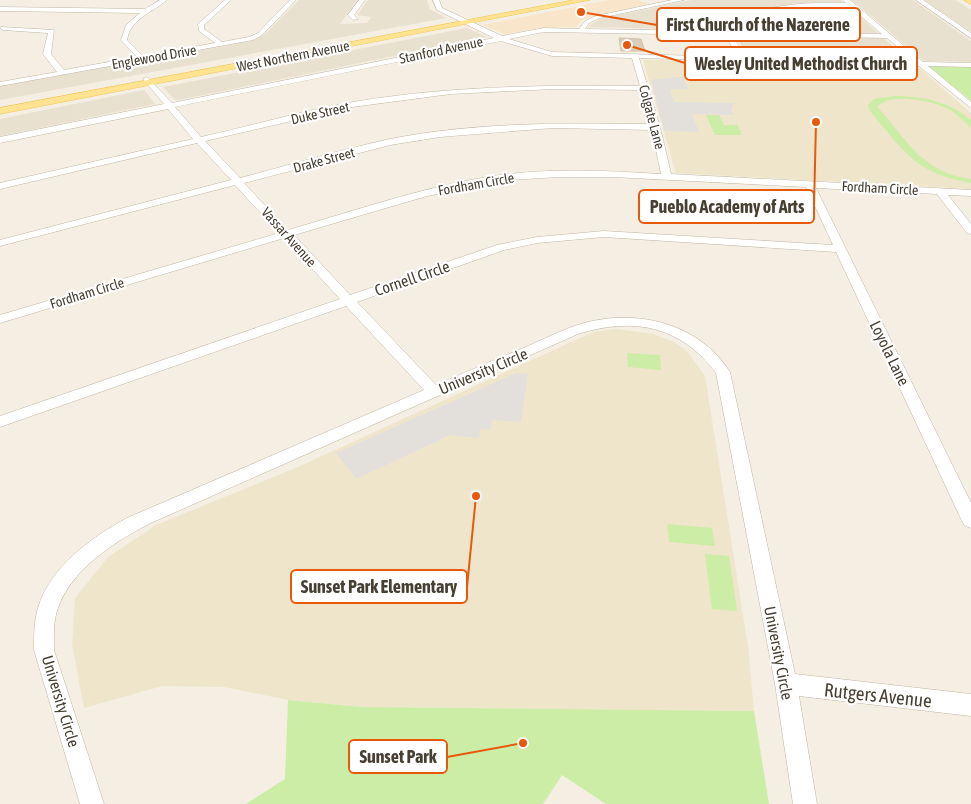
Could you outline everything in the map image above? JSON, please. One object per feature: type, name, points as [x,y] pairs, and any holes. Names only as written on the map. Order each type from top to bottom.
[{"type":"main road","name":"West Northern Avenue","points":[[463,22],[569,0]]},
{"type":"main road","name":"West Northern Avenue","points":[[0,107],[586,0]]},
{"type":"main road","name":"West Northern Avenue","points":[[0,112],[149,81]]},
{"type":"street","points":[[142,59],[124,40],[124,33],[129,25],[146,11],[164,0]]},
{"type":"street","points":[[222,45],[201,30],[201,24],[228,0]]},
{"type":"street","name":"Englewood Drive","points":[[0,84],[251,39],[260,34],[293,0]]},
{"type":"street","points":[[356,19],[351,15],[362,0]]},
{"type":"street","points":[[436,0],[439,9],[463,22],[525,48],[552,54],[971,65]]},
{"type":"street","points":[[582,29],[587,22],[598,17],[681,0]]},
{"type":"street","points":[[919,0],[971,36]]},
{"type":"street","points":[[743,60],[727,32],[727,24],[739,18],[791,6],[849,2],[971,106]]},
{"type":"street","points":[[0,9],[146,11]]},
{"type":"street","points":[[24,17],[38,10]]},
{"type":"street","points":[[1,29],[17,21]]},
{"type":"street","points":[[1,29],[52,30],[47,54],[62,73]]},
{"type":"street","name":"Stanford Avenue","points":[[0,140],[500,37],[544,30],[582,29],[888,36]]},
{"type":"street","name":"Colgate Lane","points":[[635,57],[646,88],[667,177]]},
{"type":"street","name":"Vassar Avenue","points":[[149,81],[199,140],[240,182],[347,301],[434,392]]},
{"type":"street","name":"Duke Street","points":[[0,186],[352,105],[451,92],[552,86],[646,88]]},
{"type":"street","name":"Drake Street","points":[[0,243],[390,142],[440,134],[553,125],[656,127]]},
{"type":"street","name":"Fordham Circle","points":[[0,319],[425,193],[482,181],[559,174],[613,174],[971,193]]},
{"type":"street","name":"Loyola Lane","points":[[809,184],[971,521]]},
{"type":"street","points":[[940,191],[971,231]]},
{"type":"street","name":"Cornell Circle","points":[[0,422],[501,247],[567,236],[604,234],[841,249]]},
{"type":"street","name":"University Circle","points":[[92,804],[44,650],[44,628],[48,606],[63,580],[81,559],[102,541],[122,529],[434,392],[590,325],[625,321],[662,326],[694,340],[716,359],[723,372],[786,684],[805,804]]},
{"type":"street","name":"Rutgers Avenue","points":[[786,684],[971,705]]},
{"type":"shaded area","points":[[299,0],[357,0],[340,24],[367,23],[371,17],[357,15],[368,0],[427,0],[430,9],[446,18],[0,100],[0,86],[252,41],[266,33]]},
{"type":"shaded area","points":[[610,0],[637,0],[650,4],[594,16],[582,20],[575,27],[539,28],[505,34],[482,25]]},
{"type":"shaded area","points":[[691,0],[841,0],[844,3],[776,7],[730,18],[723,22],[718,30],[588,27],[604,18]]},
{"type":"shaded area","points":[[852,0],[913,0],[971,41],[971,62],[924,61]]},
{"type":"shaded area","points":[[924,0],[955,0],[971,10],[971,32]]},
{"type":"shaded area","points":[[810,7],[849,7],[878,33],[735,31],[732,29],[735,24],[743,20],[783,10]]},
{"type":"shaded area","points":[[467,28],[487,37],[179,100],[175,100],[163,87]]},
{"type":"shaded area","points":[[735,35],[882,37],[909,60],[751,57],[748,56]]},
{"type":"shaded area","points":[[643,60],[917,66],[971,113],[971,189],[676,173]]},
{"type":"shaded area","points":[[683,77],[689,89],[670,89],[674,102],[734,103],[731,109],[734,115],[692,114],[699,132],[664,131],[651,80]]},
{"type":"shaded area","points":[[144,90],[155,104],[0,136],[0,119]]},
{"type":"shaded area","points":[[617,329],[654,334],[674,342],[687,351],[705,376],[748,646],[754,711],[361,707],[288,700],[224,687],[162,686],[84,708],[72,644],[75,598],[108,557],[156,525],[298,467],[593,332]]},
{"type":"shaded area","points":[[516,373],[528,374],[521,422],[493,420],[490,430],[480,429],[479,438],[450,435],[356,479],[336,453]]},
{"type":"green space","points":[[930,67],[971,67],[971,101]]},
{"type":"green space","points":[[895,96],[916,97],[936,101],[945,104],[971,120],[971,128],[950,110],[914,99],[893,99],[878,106],[919,155],[941,170],[971,179],[971,183],[952,179],[923,166],[902,148],[869,110],[868,105],[874,99]]},
{"type":"green space","points":[[706,115],[719,115],[724,125],[737,125],[742,135],[715,135]]},
{"type":"green space","points":[[627,353],[660,355],[661,370],[628,367]]},
{"type":"green space","points":[[667,524],[712,528],[715,546],[669,542]]},
{"type":"green space","points":[[705,554],[729,556],[737,611],[712,609]]},
{"type":"green space","points":[[288,700],[361,707],[754,711],[769,804],[606,804],[562,775],[543,804],[246,804],[285,779]]},
{"type":"building","points":[[619,38],[641,39],[645,51],[621,51]]},
{"type":"place","name":"First Church of the Nazerene","points":[[581,12]]},
{"type":"place","name":"Wesley United Methodist Church","points":[[627,45]]},
{"type":"place","name":"Pueblo Academy of Arts","points":[[816,122]]},
{"type":"place","name":"Sunset Park Elementary","points":[[476,496]]},
{"type":"place","name":"Sunset Park","points":[[523,743]]}]
